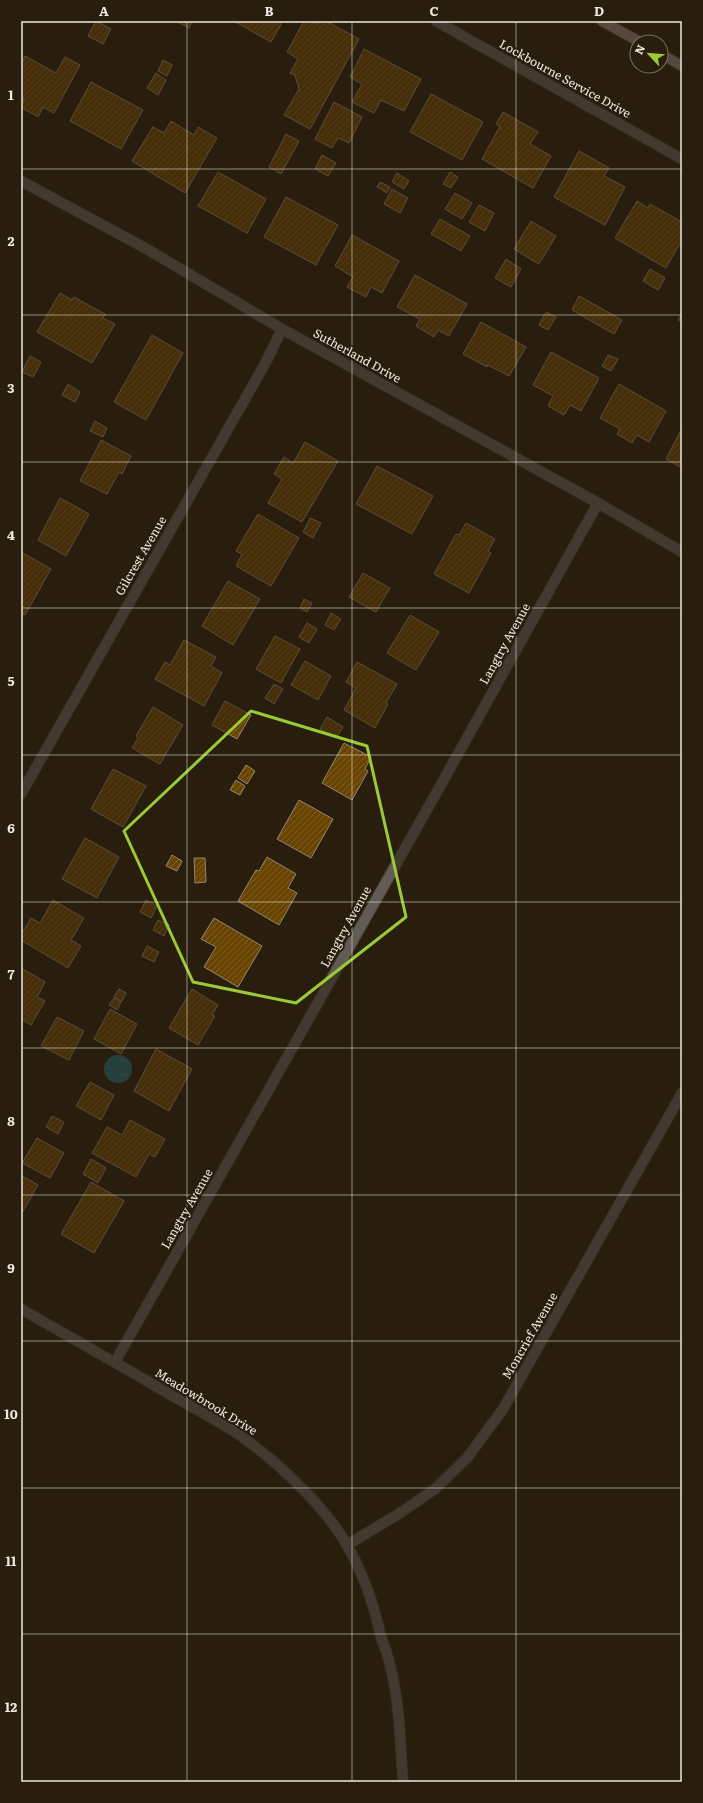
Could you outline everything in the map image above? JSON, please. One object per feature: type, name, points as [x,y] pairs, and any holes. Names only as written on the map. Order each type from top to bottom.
[{"type":"street","name":"Lockbourne Service Drive","points":[[436,21],[682,160]]},
{"type":"street","points":[[602,21],[629,36]]},
{"type":"street","points":[[669,59],[682,66]]},
{"type":"street","name":"Sutherland Drive","points":[[21,181],[145,248],[282,329],[598,503],[682,552]]},
{"type":"street","name":"Gilcrest Avenue","points":[[21,794],[266,362],[282,329]]},
{"type":"street","name":"Langtry Avenue","points":[[115,1362],[450,769],[598,503]]},
{"type":"street","name":"Moncrief Avenue","points":[[347,1545],[400,1513],[434,1489],[467,1458],[503,1409],[682,1093]]},
{"type":"street","name":"Meadowbrook Drive","points":[[21,1309],[244,1438],[273,1461],[323,1512],[347,1545],[373,1601],[390,1665],[399,1720],[403,1782]]},
{"type":"highlighted area","points":[[251,711],[367,746],[406,917],[296,1003],[193,982],[124,831]]},
{"type":"water","points":[[118,1055],[128,1059],[132,1069],[128,1079],[118,1083],[108,1079],[104,1069],[108,1059]]},
{"type":"building","points":[[96,21],[111,29],[103,44],[88,36]]},
{"type":"building","points":[[176,21],[192,21],[189,28]]},
{"type":"building","points":[[234,21],[283,21],[271,42]]},
{"type":"building","points":[[304,21],[312,21],[317,24],[319,21],[326,21],[359,39],[310,129],[284,115],[299,89],[295,75],[290,73],[298,59],[287,52]]},
{"type":"building","points":[[364,49],[421,79],[404,111],[381,100],[374,113],[352,102],[362,84],[350,77]]},
{"type":"building","points":[[25,56],[56,73],[65,57],[80,65],[54,113],[43,107],[38,117],[21,107],[24,99],[21,97],[21,64]]},
{"type":"building","points":[[163,60],[172,65],[167,76],[158,71]]},
{"type":"building","points":[[156,73],[166,80],[158,95],[147,88]]},
{"type":"building","points":[[91,82],[143,110],[121,149],[70,121]]},
{"type":"building","points":[[431,94],[483,122],[462,160],[410,132]]},
{"type":"building","points":[[334,102],[362,117],[349,143],[338,138],[332,148],[315,139]]},
{"type":"building","points":[[503,112],[538,132],[530,144],[551,156],[533,188],[482,159],[500,126],[496,124]]},
{"type":"building","points":[[171,121],[194,135],[198,127],[217,138],[185,193],[132,161],[153,127],[164,133]]},
{"type":"building","points":[[286,134],[299,141],[281,174],[269,167]]},
{"type":"building","points":[[579,151],[609,168],[604,176],[625,187],[605,225],[554,197]]},
{"type":"building","points":[[322,155],[336,163],[328,176],[315,169]]},
{"type":"building","points":[[218,172],[266,199],[247,233],[198,206]]},
{"type":"building","points":[[450,172],[458,177],[451,188],[443,184]]},
{"type":"building","points":[[397,173],[409,181],[404,189],[392,182]]},
{"type":"building","points":[[380,182],[390,187],[387,193],[377,187]]},
{"type":"building","points":[[392,189],[408,198],[400,213],[384,204]]},
{"type":"building","points":[[455,193],[472,203],[462,219],[445,209]]},
{"type":"building","points":[[286,197],[338,225],[316,265],[264,237]]},
{"type":"building","points":[[637,201],[648,208],[650,204],[682,222],[682,240],[666,268],[615,238]]},
{"type":"building","points":[[479,205],[494,213],[485,231],[469,222]]},
{"type":"building","points":[[440,219],[470,236],[461,251],[431,234]]},
{"type":"building","points":[[531,221],[556,236],[539,264],[514,249]]},
{"type":"building","points":[[352,235],[399,261],[382,293],[371,287],[366,297],[347,287],[353,277],[335,266]]},
{"type":"building","points":[[506,259],[521,269],[511,287],[495,278]]},
{"type":"building","points":[[650,269],[665,278],[658,290],[643,281]]},
{"type":"building","points":[[415,275],[467,304],[449,336],[438,330],[434,337],[416,326],[420,319],[397,307]]},
{"type":"building","points":[[60,293],[72,300],[74,297],[105,314],[103,318],[115,324],[92,363],[37,332]]},
{"type":"building","points":[[579,296],[622,320],[614,334],[572,310]]},
{"type":"building","points":[[546,312],[556,317],[548,330],[539,325]]},
{"type":"building","points":[[682,312],[682,322],[678,320]]},
{"type":"building","points":[[481,322],[526,347],[509,376],[488,365],[487,367],[463,354]]},
{"type":"building","points":[[152,335],[183,353],[146,420],[114,402]]},
{"type":"building","points":[[551,352],[599,378],[581,411],[570,405],[564,415],[548,406],[553,396],[533,385]]},
{"type":"building","points":[[608,355],[618,359],[611,371],[602,366]]},
{"type":"building","points":[[30,356],[41,362],[33,377],[22,372]]},
{"type":"building","points":[[68,384],[80,392],[75,402],[62,395]]},
{"type":"building","points":[[619,384],[666,411],[649,442],[637,435],[632,443],[617,434],[620,429],[600,418]]},
{"type":"building","points":[[95,421],[107,428],[103,437],[90,431]]},
{"type":"building","points":[[682,428],[682,468],[666,459]]},
{"type":"building","points":[[101,440],[131,456],[122,474],[119,472],[107,494],[80,481]]},
{"type":"building","points":[[305,442],[338,461],[302,522],[268,503],[282,479],[274,474],[284,457],[293,463]]},
{"type":"building","points":[[377,466],[433,496],[412,534],[356,504]]},
{"type":"building","points":[[60,498],[89,514],[66,556],[38,540]]},
{"type":"building","points":[[258,514],[299,538],[271,586],[236,566],[242,554],[236,551]]},
{"type":"building","points":[[310,518],[321,523],[313,538],[303,532]]},
{"type":"building","points":[[466,523],[495,539],[488,551],[491,553],[469,593],[434,574],[456,534],[459,535]]},
{"type":"building","points":[[21,552],[51,569],[25,615],[21,613]]},
{"type":"building","points":[[363,573],[390,588],[376,612],[349,597]]},
{"type":"building","points":[[228,581],[260,599],[233,645],[202,626]]},
{"type":"building","points":[[304,599],[312,603],[307,612],[300,608]]},
{"type":"building","points":[[331,613],[341,619],[334,630],[325,625]]},
{"type":"building","points":[[410,615],[439,632],[416,670],[387,653]]},
{"type":"building","points":[[307,623],[317,629],[309,643],[299,637]]},
{"type":"building","points":[[275,636],[300,649],[281,683],[256,669]]},
{"type":"building","points":[[184,640],[216,657],[211,666],[222,673],[204,706],[155,679],[165,662],[170,665]]},
{"type":"building","points":[[305,661],[331,676],[318,700],[291,685]]},
{"type":"building","points":[[357,662],[397,684],[386,703],[388,704],[375,728],[344,710],[356,688],[346,682]]},
{"type":"building","points":[[274,684],[283,689],[274,704],[265,698]]},
{"type":"building","points":[[225,701],[251,715],[237,739],[212,725]]},
{"type":"building","points":[[153,707],[183,725],[160,764],[132,748],[138,738],[136,736]]},
{"type":"building","points":[[327,717],[343,727],[336,738],[320,729]]},
{"type":"building","points":[[344,743],[371,757],[365,769],[368,771],[352,800],[322,783]]},
{"type":"building","points":[[246,765],[255,771],[247,784],[238,778]]},
{"type":"building","points":[[113,769],[146,786],[123,827],[91,809]]},
{"type":"building","points":[[236,780],[245,786],[240,795],[230,790]]},
{"type":"building","points":[[299,800],[333,819],[311,858],[277,839]]},
{"type":"building","points":[[85,838],[119,857],[97,898],[62,879]]},
{"type":"building","points":[[172,855],[182,861],[177,871],[166,866]]},
{"type":"building","points":[[267,857],[296,874],[288,888],[297,893],[279,925],[238,901],[256,870],[259,871]]},
{"type":"building","points":[[194,858],[205,858],[206,882],[195,883]]},
{"type":"building","points":[[53,900],[84,918],[71,940],[81,946],[68,968],[21,940],[21,935],[31,918],[40,923]]},
{"type":"building","points":[[146,900],[157,906],[151,918],[140,912]]},
{"type":"building","points":[[214,918],[262,946],[238,987],[204,967],[216,947],[201,939]]},
{"type":"building","points":[[158,920],[169,925],[164,936],[153,930]]},
{"type":"building","points":[[147,946],[159,952],[154,962],[142,956]]},
{"type":"building","points":[[21,968],[45,982],[37,997],[45,1001],[31,1025],[21,1019]]},
{"type":"building","points":[[119,989],[126,993],[122,1001],[114,997]]},
{"type":"building","points":[[192,989],[218,1005],[212,1015],[215,1016],[198,1045],[169,1028]]},
{"type":"building","points":[[114,998],[121,1002],[117,1010],[109,1005]]},
{"type":"building","points":[[110,1009],[137,1024],[121,1054],[94,1039]]},
{"type":"building","points":[[57,1017],[84,1031],[69,1060],[41,1046]]},
{"type":"building","points":[[156,1049],[192,1069],[169,1111],[134,1091]]},
{"type":"building","points":[[90,1082],[114,1095],[101,1120],[76,1106]]},
{"type":"building","points":[[52,1116],[64,1122],[58,1134],[46,1127]]},
{"type":"building","points":[[130,1120],[165,1139],[155,1157],[149,1154],[136,1177],[92,1153],[107,1127],[122,1135]]},
{"type":"building","points":[[37,1138],[64,1153],[50,1178],[22,1163]]},
{"type":"building","points":[[91,1159],[106,1168],[98,1183],[83,1174]]},
{"type":"building","points":[[21,1175],[38,1185],[21,1215]]},
{"type":"building","points":[[91,1182],[124,1201],[94,1253],[61,1234]]}]
